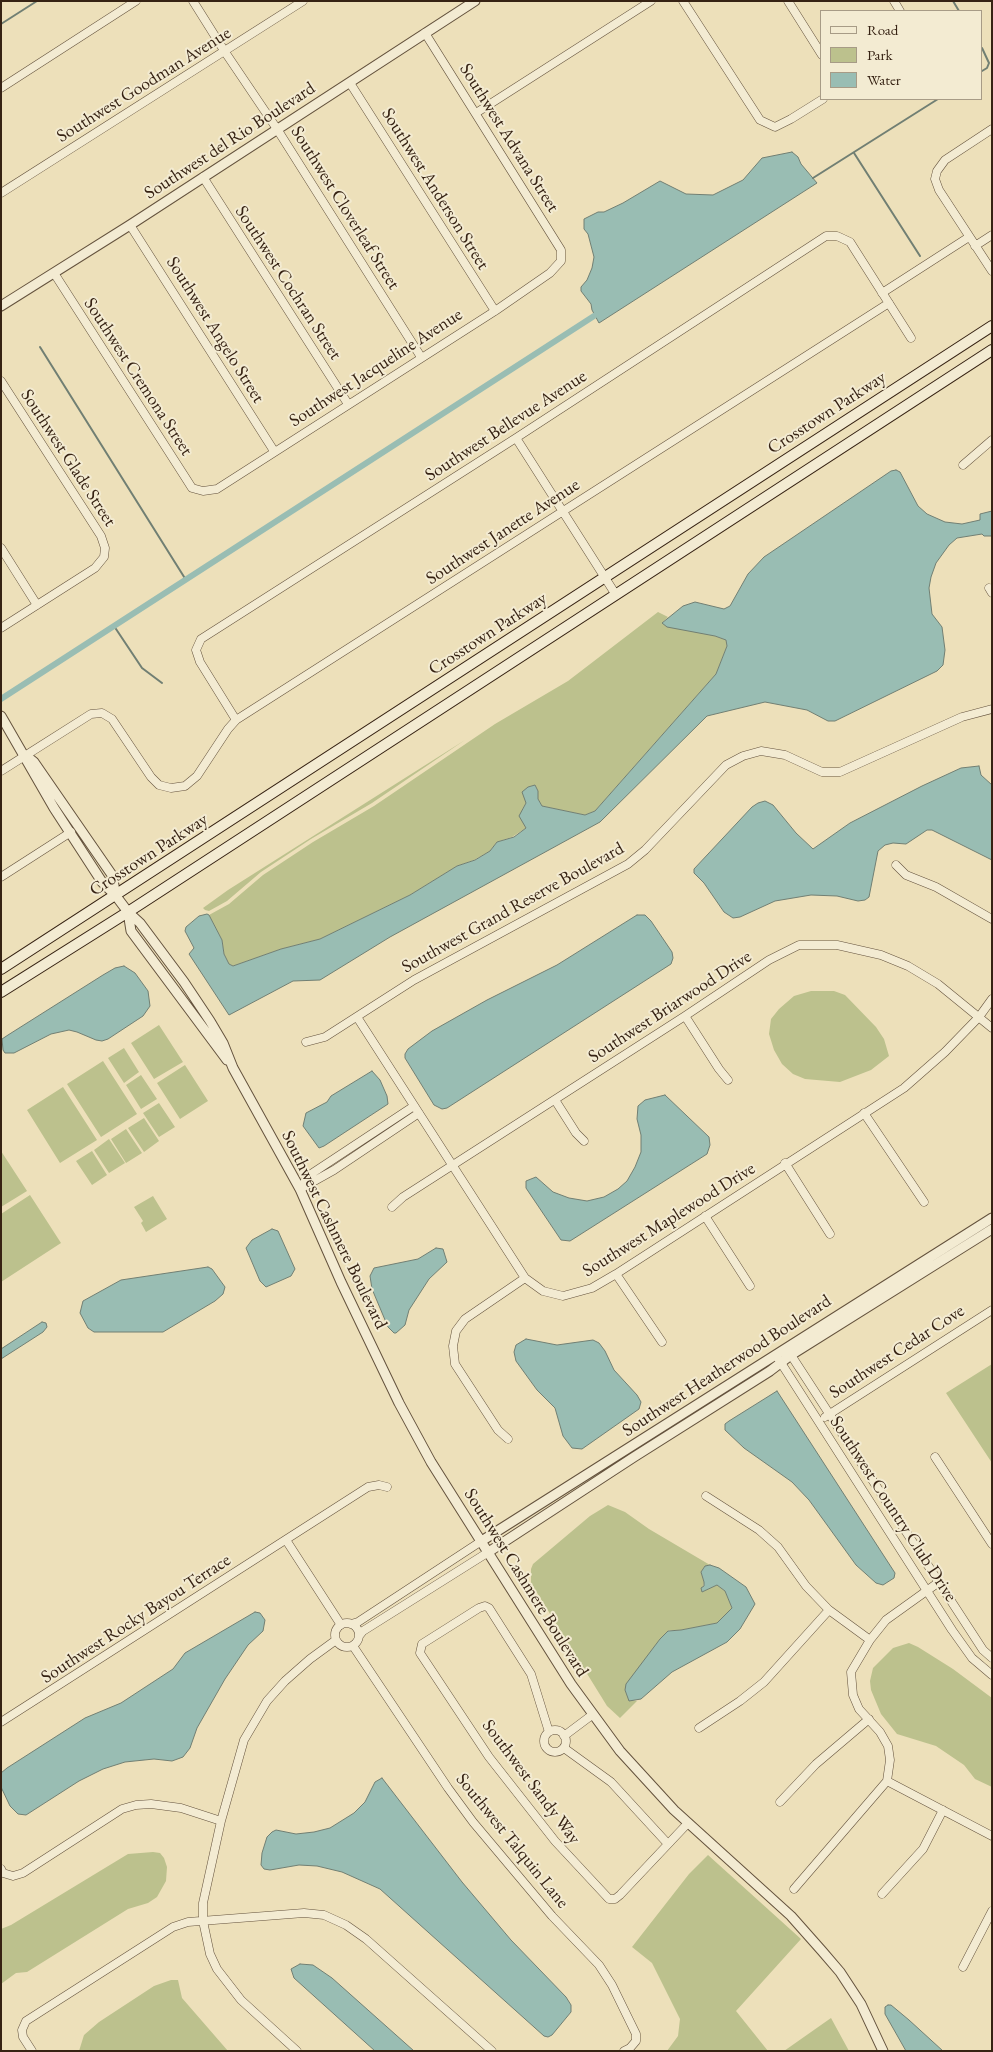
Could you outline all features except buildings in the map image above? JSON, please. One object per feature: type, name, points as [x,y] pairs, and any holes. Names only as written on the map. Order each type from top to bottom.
[{"type":"main road","name":"Crosstown Parkway","points":[[1,969],[992,326]]},
{"type":"main road","name":"Crosstown Parkway","points":[[1,992],[128,912],[992,350]]},
{"type":"street","points":[[1,88],[136,1]]},
{"type":"street","name":"Southwest Cloverleaf Street","points":[[193,1],[277,128],[421,357]]},
{"type":"street","name":"Southwest Goodman Avenue","points":[[1,193],[303,1]]},
{"type":"street","name":"Southwest del Rio Boulevard","points":[[1,306],[130,225],[475,1]]},
{"type":"street","points":[[476,113],[651,1]]},
{"type":"street","points":[[683,1],[760,120],[775,127],[820,100]]},
{"type":"street","points":[[788,1],[820,52]]},
{"type":"street","name":"Southwest Advana Street","points":[[425,33],[561,250],[561,261]]},
{"type":"street","name":"Southwest Anderson Street","points":[[350,83],[495,311]]},
{"type":"street","points":[[992,129],[945,160],[936,175],[939,190],[992,271]]},
{"type":"street","name":"Southwest Cochran Street","points":[[203,177],[348,404]]},
{"type":"street","name":"Southwest Angelo Street","points":[[130,225],[274,451]]},
{"type":"street","points":[[975,246],[992,235]]},
{"type":"street","name":"Southwest Bellevue Avenue","points":[[236,720],[200,662],[196,650],[200,639],[516,438],[826,236],[837,236],[850,242],[882,293]]},
{"type":"street","points":[[911,338],[882,293],[969,237]]},
{"type":"street","name":"Southwest Jacqueline Avenue","points":[[203,491],[217,489],[495,311],[550,273],[561,261]]},
{"type":"street","name":"Southwest Cremona Street","points":[[54,273],[192,488],[203,491]]},
{"type":"street","name":"Southwest Janette Avenue","points":[[25,755],[91,714],[102,714],[112,719],[151,777],[159,785],[172,788],[185,786],[197,776],[236,720],[888,303]]},
{"type":"street","name":"Southwest Glade Street","points":[[1,381],[101,536],[105,552],[102,561],[94,568],[38,605]]},
{"type":"street","points":[[516,438],[616,594]]},
{"type":"street","points":[[963,465],[992,440]]},
{"type":"street","points":[[1,548],[38,605],[1,628]]},
{"type":"street","name":"Southwest Grand Reserve Boulevard","points":[[306,1042],[325,1037],[414,980],[628,864],[645,850],[726,766],[743,756],[761,751],[784,755],[822,772],[840,772],[962,717],[992,708]]},
{"type":"street","name":"Southwest Cashmere Boulevard","points":[[1,716],[25,755],[42,788],[102,882],[128,912],[131,931],[233,1068],[300,1189],[341,1282],[399,1403],[431,1462],[480,1542],[592,1715],[620,1752],[688,1823],[792,1916],[840,1972],[861,2004],[883,2051]]},
{"type":"street","points":[[1,771],[25,755]]},
{"type":"street","name":"Southwest Cashmere Boulevard","points":[[25,755],[34,762],[112,875],[116,896]]},
{"type":"street","points":[[1,877],[71,832]]},
{"type":"street","points":[[896,865],[906,874],[936,887],[992,918]]},
{"type":"street","name":"Southwest Briarwood Drive","points":[[392,1207],[453,1165],[769,960],[800,945],[837,945],[881,955],[908,966],[938,984],[992,1028]]},
{"type":"street","name":"Southwest Maplewood Drive","points":[[357,1017],[525,1278],[542,1291],[563,1296],[592,1288],[616,1274],[785,1163],[904,1088],[945,1052],[979,1017],[992,999]]},
{"type":"street","points":[[685,1016],[718,1069],[728,1080]]},
{"type":"street","points":[[555,1100],[584,1141]]},
{"type":"street","points":[[300,1189],[308,1176],[414,1106]]},
{"type":"street","points":[[864,1112],[924,1202]]},
{"type":"street","points":[[300,1189],[334,1170],[420,1113]]},
{"type":"street","points":[[785,1163],[830,1234]]},
{"type":"street","points":[[704,1216],[750,1286]]},
{"type":"street","name":"Southwest Heatherwood Boulevard","points":[[789,1352],[881,1286],[992,1218]]},
{"type":"street","name":"Southwest Heatherwood Boulevard","points":[[480,1542],[778,1358],[992,1229]]},
{"type":"street","points":[[616,1274],[662,1342]]},
{"type":"street","points":[[508,1440],[498,1430],[455,1364],[453,1346],[456,1331],[465,1318],[525,1278]]},
{"type":"street","name":"Southwest Cedar Cove","points":[[819,1421],[992,1310]]},
{"type":"street","name":"Southwest Country Club Drive","points":[[789,1352],[983,1650],[992,1658]]},
{"type":"street","name":"Southwest Heatherwood Boulevard","points":[[487,1553],[770,1371],[778,1358]]},
{"type":"street","name":"Southwest Country Club Drive","points":[[778,1358],[952,1630],[972,1658],[992,1675]]},
{"type":"street","points":[[935,1457],[992,1544]]},
{"type":"street","name":"Southwest Rocky Bayou Terrace","points":[[1,1722],[368,1487],[379,1485],[387,1487]]},
{"type":"street","points":[[706,1496],[759,1530],[778,1547],[806,1586],[829,1610],[870,1640]]},
{"type":"street","points":[[286,1540],[341,1625]]},
{"type":"street","points":[[351,1624],[357,1628],[359,1640],[353,1646],[342,1646],[336,1640],[336,1630],[341,1625],[358,1622],[480,1542]]},
{"type":"street","points":[[359,1636],[487,1553]]},
{"type":"street","points":[[794,1889],[887,1780],[890,1760],[888,1746],[880,1732],[860,1709],[853,1695],[851,1672],[870,1640],[886,1620],[939,1582]]},
{"type":"street","points":[[402,1594],[404,1599],[410,1602]]},
{"type":"street","name":"Southwest Sandy Way","points":[[549,1732],[531,1674],[489,1608],[484,1606],[479,1608],[422,1644],[420,1653],[489,1756],[525,1805],[609,1900],[620,1895],[688,1823]]},
{"type":"street","points":[[699,1728],[740,1701],[764,1682],[829,1610]]},
{"type":"street","points":[[297,2051],[241,2000],[226,1984],[216,1969],[210,1954],[203,1921],[203,1903],[221,1821],[244,1740],[267,1701],[285,1681],[336,1640]]},
{"type":"street","name":"Southwest Talquin Lane","points":[[353,1646],[448,1788],[473,1822],[552,1916],[599,1964],[612,1985],[636,2034],[636,2041],[624,2051]]},
{"type":"street","points":[[564,1736],[592,1715]]},
{"type":"street","points":[[780,1802],[816,1764],[868,1719]]},
{"type":"street","points":[[558,1731],[564,1736],[566,1743],[564,1748],[557,1752],[547,1749],[544,1740],[549,1732],[558,1731]]},
{"type":"street","points":[[564,1748],[612,1782],[668,1844]]},
{"type":"street","points":[[887,1780],[992,1836]]},
{"type":"street","points":[[1,1869],[3,1873],[13,1876],[23,1873],[122,1810],[136,1805],[151,1804],[181,1808],[221,1821]]},
{"type":"street","points":[[882,1894],[923,1849],[943,1810]]},
{"type":"street","points":[[963,1967],[992,1911]]},
{"type":"street","points":[[32,2051],[23,2037],[22,2030],[26,2021],[160,1934],[188,1922],[282,1914],[324,1915],[346,1925],[366,1939],[492,2051]]},
{"type":"green space","points":[[658,612],[668,617],[662,623],[715,636],[726,640],[727,646],[716,674],[595,811],[585,815],[542,806],[538,799],[538,791],[535,785],[528,787],[526,803],[522,810],[526,828],[512,837],[497,842],[490,851],[474,860],[457,866],[410,895],[320,939],[281,949],[233,966],[229,964],[224,954],[222,940],[209,915],[229,904],[263,875],[313,842],[374,806],[495,724],[568,681]]},
{"type":"green space","points":[[465,740],[372,803],[311,839],[261,872],[227,901],[209,911],[203,908],[228,890]]},
{"type":"green space","points":[[811,991],[834,991],[845,995],[876,1027],[884,1039],[889,1056],[871,1070],[840,1082],[805,1079],[793,1074],[782,1064],[774,1050],[769,1034],[771,1019],[794,996]]},
{"type":"green space","points":[[159,1025],[183,1062],[154,1079],[131,1043]]},
{"type":"green space","points":[[124,1048],[139,1072],[124,1083],[108,1058]]},
{"type":"green space","points":[[103,1061],[137,1114],[101,1137],[67,1084]]},
{"type":"green space","points":[[185,1065],[208,1101],[180,1119],[157,1083]]},
{"type":"green space","points":[[141,1075],[157,1099],[141,1109],[126,1085]]},
{"type":"green space","points":[[63,1087],[97,1140],[60,1163],[27,1110]]},
{"type":"green space","points":[[159,1103],[175,1127],[159,1137],[143,1113]]},
{"type":"green space","points":[[144,1118],[159,1141],[144,1152],[128,1128]]},
{"type":"green space","points":[[126,1129],[142,1153],[126,1163],[111,1139]]},
{"type":"green space","points":[[109,1139],[125,1163],[109,1173],[94,1150]]},
{"type":"green space","points":[[1,1151],[27,1191],[1,1207]]},
{"type":"green space","points":[[92,1151],[107,1175],[92,1185],[76,1161]]},
{"type":"green space","points":[[30,1195],[61,1243],[1,1282],[1,1214]]},
{"type":"green space","points":[[153,1196],[167,1219],[146,1232],[141,1223],[143,1221],[134,1207]]},
{"type":"green space","points":[[992,1364],[992,1463],[946,1393]]},
{"type":"green space","points":[[608,1505],[625,1512],[649,1529],[710,1565],[705,1566],[701,1572],[704,1582],[702,1592],[717,1585],[725,1591],[732,1608],[717,1623],[681,1630],[669,1630],[660,1639],[625,1690],[629,1700],[637,1701],[620,1718],[607,1706],[531,1583],[533,1564],[590,1516]]},
{"type":"green space","points":[[909,1643],[953,1669],[992,1698],[992,1787],[975,1779],[964,1765],[936,1746],[897,1734],[881,1714],[871,1690],[870,1681],[873,1668],[893,1648]]},
{"type":"green space","points":[[160,1853],[167,1867],[166,1881],[157,1897],[148,1903],[128,1909],[27,1972],[16,1973],[1,1984],[1,1929],[11,1925],[128,1854]]},
{"type":"green space","points":[[708,1855],[801,1939],[736,2011],[768,2051],[667,2051],[678,2036],[680,2019],[652,1963],[632,1947],[689,1874]]},
{"type":"green space","points":[[171,1980],[178,1980],[182,1998],[228,2051],[79,2051],[84,2035],[99,2022],[154,1986]]},
{"type":"green space","points":[[831,2018],[849,2051],[784,2051]]},
{"type":"water","points":[[792,152],[798,157],[801,164],[817,183],[599,323],[591,304],[581,291],[581,287],[587,280],[592,268],[594,257],[588,234],[584,229],[584,219],[623,203],[660,181],[686,194],[713,195],[743,180],[762,158]]},
{"type":"water","points":[[896,470],[900,472],[918,506],[927,514],[945,522],[962,524],[980,520],[980,514],[992,511],[992,536],[984,536],[982,534],[957,538],[949,545],[936,563],[931,577],[929,588],[932,614],[942,627],[945,650],[943,665],[937,671],[835,721],[828,721],[807,710],[765,702],[707,716],[600,822],[390,937],[320,980],[293,981],[229,1015],[189,954],[194,948],[185,931],[186,927],[199,916],[209,915],[222,940],[224,954],[229,964],[233,966],[281,949],[320,939],[410,895],[457,866],[475,860],[490,851],[497,842],[514,837],[526,828],[519,816],[526,803],[522,792],[528,787],[535,785],[538,791],[538,799],[542,806],[585,815],[595,811],[716,674],[727,646],[726,640],[715,636],[667,627],[662,623],[683,606],[695,602],[724,609],[730,606],[748,574],[764,557],[891,471]]},
{"type":"water","points":[[979,766],[981,775],[992,785],[992,860],[932,830],[927,830],[906,844],[893,843],[885,845],[878,851],[869,897],[865,900],[858,901],[837,896],[811,895],[775,901],[740,917],[733,918],[724,912],[704,883],[694,873],[694,869],[752,807],[758,803],[765,801],[773,805],[796,833],[813,849],[850,823],[922,786],[961,768]]},
{"type":"water","points":[[637,915],[645,915],[651,921],[672,952],[671,964],[447,1108],[442,1109],[434,1105],[405,1058],[408,1049],[432,1031],[487,1000],[557,965]]},
{"type":"water","points":[[124,966],[135,973],[148,991],[150,1006],[143,1016],[102,1041],[69,1030],[51,1034],[14,1053],[5,1053],[2,1039],[103,975],[115,968]]},
{"type":"water","points":[[372,1071],[380,1080],[387,1096],[388,1104],[319,1148],[303,1126],[306,1113],[327,1102],[331,1096]]},
{"type":"water","points":[[665,1095],[709,1137],[710,1145],[707,1154],[570,1241],[561,1240],[526,1188],[526,1181],[536,1177],[553,1192],[569,1198],[587,1201],[604,1197],[618,1189],[627,1181],[641,1152],[641,1135],[637,1119],[638,1106],[645,1100]]},
{"type":"water","points":[[272,1229],[278,1231],[295,1269],[291,1276],[266,1287],[260,1281],[246,1248],[252,1240]]},
{"type":"water","points":[[436,1248],[443,1249],[447,1262],[429,1279],[409,1310],[405,1325],[394,1333],[388,1327],[372,1289],[370,1276],[374,1268],[418,1259]]},
{"type":"water","points":[[208,1267],[212,1269],[225,1287],[223,1294],[215,1301],[163,1332],[94,1332],[88,1328],[80,1313],[83,1301],[121,1280]]},
{"type":"water","points":[[42,1322],[46,1323],[47,1327],[43,1332],[1,1359],[1,1349]]},
{"type":"water","points":[[526,1339],[557,1345],[593,1340],[599,1343],[614,1370],[637,1395],[641,1402],[639,1409],[582,1449],[572,1448],[563,1436],[555,1408],[537,1390],[516,1361],[514,1352],[516,1345]]},
{"type":"water","points":[[777,1391],[895,1573],[894,1578],[883,1585],[876,1583],[856,1565],[809,1500],[792,1482],[744,1448],[725,1430],[725,1424],[729,1421]]},
{"type":"water","points":[[710,1565],[719,1568],[746,1587],[755,1604],[740,1629],[727,1642],[672,1672],[641,1699],[629,1701],[625,1690],[626,1684],[668,1631],[717,1623],[732,1608],[725,1591],[717,1585],[702,1592],[701,1588],[704,1586],[704,1582],[701,1572],[705,1566]]},
{"type":"water","points":[[255,1612],[260,1613],[265,1620],[263,1631],[248,1645],[225,1679],[197,1728],[190,1748],[183,1757],[172,1761],[154,1759],[125,1762],[103,1769],[79,1781],[26,1815],[18,1814],[10,1806],[1,1787],[1,1773],[7,1768],[85,1718],[121,1703],[173,1669],[185,1653]]},
{"type":"water","points":[[382,1778],[462,1882],[511,1940],[566,1997],[571,2005],[571,2012],[552,2035],[544,2036],[380,1889],[342,1872],[317,1866],[299,1865],[270,1870],[264,1869],[261,1865],[262,1853],[267,1837],[272,1832],[276,1830],[296,1834],[330,1828],[354,1813],[365,1802],[375,1782]]},
{"type":"water","points":[[300,1964],[313,1965],[332,1978],[414,2051],[375,2051],[294,1978],[291,1969]]},
{"type":"water","points":[[891,2005],[909,2020],[943,2051],[906,2051],[885,2014],[885,2007]]},
{"type":"waterway","points":[[1,24],[37,1]]},
{"type":"waterway","points":[[953,1],[958,10]]},
{"type":"waterway","points":[[983,50],[989,63],[987,68],[983,70]]},
{"type":"waterway","points":[[813,178],[936,100]]},
{"type":"waterway","points":[[854,153],[920,256]]},
{"type":"waterway","points":[[1,699],[594,316]]},
{"type":"waterway","points":[[40,347],[186,580]]},
{"type":"waterway","points":[[114,626],[142,668],[162,683]]}]
